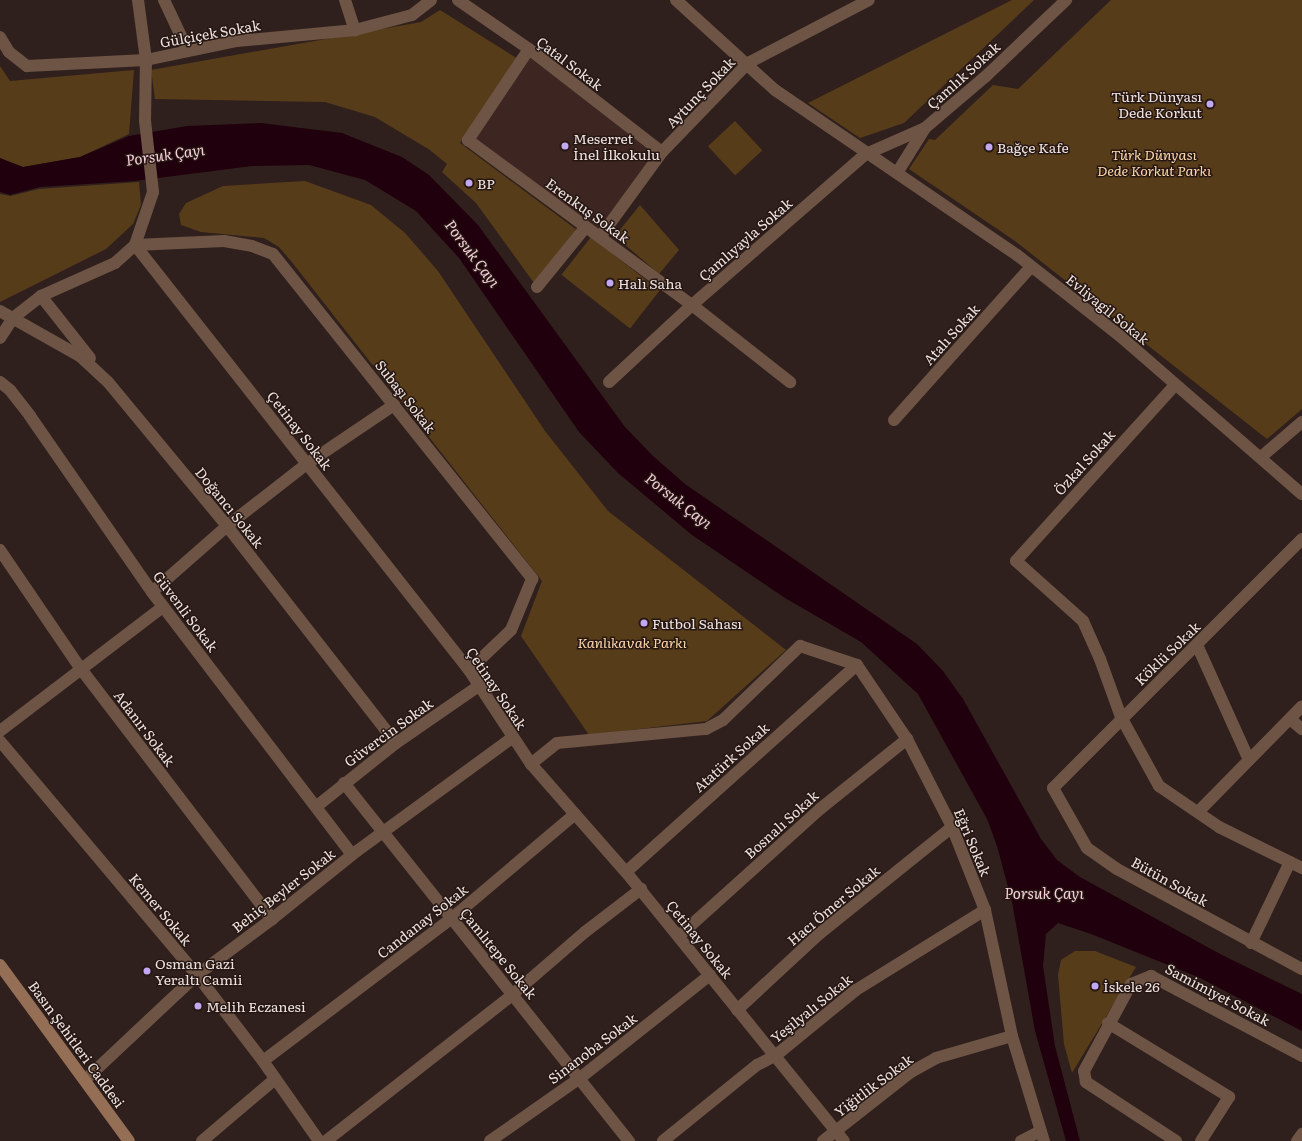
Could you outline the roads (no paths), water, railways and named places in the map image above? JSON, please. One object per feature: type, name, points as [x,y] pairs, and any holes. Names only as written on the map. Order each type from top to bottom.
[{"type":"main road","name":"Basın Şehitleri Caddesi","points":[[0,966],[129,1141]]},
{"type":"street","points":[[0,338],[13,318],[41,296],[114,263],[135,245],[153,192],[145,121],[146,60],[138,0]]},
{"type":"street","points":[[164,0],[188,51]]},
{"type":"street","points":[[345,0],[355,30]]},
{"type":"street","name":"Gülçiçek Sokak","points":[[0,37],[9,52],[27,66],[146,60],[237,41],[355,30],[412,15],[431,0]]},
{"type":"street","name":"Çatal Sokak","points":[[458,0],[529,50],[662,152]]},
{"type":"street","name":"Evliyagil Sokak","points":[[676,0],[748,63],[776,90],[866,154],[884,164],[952,209],[1031,267],[1120,336],[1302,494]]},
{"type":"street","name":"Aytunç Sokak","points":[[600,237],[662,152],[748,63],[869,0]]},
{"type":"street","name":"Çamlık Sokak","points":[[866,154],[925,128],[985,77],[1066,0]]},
{"type":"street","name":"Erenkuş Sokak","points":[[529,50],[468,140],[585,228],[600,237],[692,305],[790,382]]},
{"type":"street","points":[[897,173],[925,128]]},
{"type":"street","name":"Çamlıyayla Sokak","points":[[609,382],[692,305],[866,154]]},
{"type":"street","points":[[537,287],[585,228]]},
{"type":"street","name":"Subaşı Sokak","points":[[135,245],[224,241],[252,246],[273,254],[532,580],[511,630],[469,670]]},
{"type":"street","name":"Çetinay Sokak","points":[[135,245],[308,463],[469,670],[480,685],[512,738],[531,764],[626,872],[844,1141]]},
{"type":"street","name":"Atalı Sokak","points":[[894,420],[1031,267]]},
{"type":"street","points":[[41,296],[108,382]]},
{"type":"street","name":"Doğancı Sokak","points":[[0,311],[80,356],[108,382],[227,526],[396,743]]},
{"type":"street","name":"Güvenli Sokak","points":[[0,382],[10,390],[30,416],[163,607],[352,855]]},
{"type":"street","name":"Özkal Sokak","points":[[1121,717],[1100,658],[1083,621],[1016,561],[1175,385]]},
{"type":"street","points":[[152,592],[227,526],[308,463],[394,405]]},
{"type":"street","points":[[1261,458],[1302,422]]},
{"type":"street","name":"Köklü Sokak","points":[[1053,788],[1121,717],[1197,645],[1302,540]]},
{"type":"street","name":"Adanır Sokak","points":[[0,550],[81,669],[272,919]]},
{"type":"street","points":[[0,730],[163,607]]},
{"type":"street","points":[[1197,645],[1249,760]]},
{"type":"street","points":[[531,764],[557,743],[706,729],[723,720],[800,646],[857,665]]},
{"type":"street","name":"Eğri Sokak","points":[[857,665],[907,739],[952,827],[985,910],[1012,1036],[1042,1136]]},
{"type":"street","name":"Atatürk Sokak","points":[[626,872],[857,665]]},
{"type":"street","name":"Güvercin Sokak","points":[[316,806],[396,743],[480,685]]},
{"type":"street","points":[[1198,812],[1302,706]]},
{"type":"street","points":[[1121,717],[1159,786],[1219,827],[1302,868]]},
{"type":"street","points":[[1290,719],[1302,729]]},
{"type":"street","name":"Behiç Beyler Sokak","points":[[85,1080],[197,976],[272,919],[352,855],[383,834],[512,738]]},
{"type":"street","name":"Bosnalı Sokak","points":[[679,936],[820,809],[907,739]]},
{"type":"street","name":"Kemer Sokak","points":[[0,741],[197,976],[263,1061],[319,1141]]},
{"type":"street","name":"Çamlıtepe Sokak","points":[[344,783],[383,834],[630,1141]]},
{"type":"street","name":"Bütün Sokak","points":[[1053,788],[1087,848],[1117,869],[1251,943],[1302,969]]},
{"type":"street","name":"Candanay Sokak","points":[[263,1061],[452,918],[575,814]]},
{"type":"street","name":"Hacı Ömer Sokak","points":[[737,1010],[819,934],[952,827]]},
{"type":"street","points":[[1251,943],[1290,862]]},
{"type":"street","points":[[326,1141],[512,995],[585,932],[640,889]]},
{"type":"street","name":"Yeşilyalı Sokak","points":[[663,1141],[757,1065],[775,1056],[856,990],[985,910]]},
{"type":"street","name":"Sinanoba Sokak","points":[[490,1141],[580,1078],[710,975]]},
{"type":"street","name":"Samimiyet Sokak","points":[[1176,1141],[1086,1082],[1084,1070],[1108,1023],[1131,984],[1151,976],[1302,1056]]},
{"type":"street","points":[[1108,1023],[1229,1098],[1201,1141]]},
{"type":"street","name":"Yiğitlik Sokak","points":[[822,1141],[911,1072],[936,1058],[1012,1036]]},
{"type":"street","points":[[202,1141],[275,1079]]},
{"type":"street","points":[[1297,1141],[1302,1134]]},
{"type":"street","points":[[1021,1141],[1042,1136]]},
{"type":"water","name":"Porsuk Çayı","points":[[261,123],[342,133],[402,157],[429,175],[478,225],[625,427],[653,456],[685,484],[917,644],[943,671],[963,699],[1041,839],[1057,860],[1080,877],[1222,955],[1302,994],[1302,1031],[1198,977],[1091,934],[1058,923],[1046,934],[1043,966],[1055,1046],[1080,1141],[1066,1141],[1035,1031],[1012,902],[997,846],[987,819],[918,694],[861,642],[785,598],[692,535],[618,473],[579,432],[459,258],[416,211],[365,180],[309,165],[252,166],[135,181],[40,187],[10,195],[0,192],[0,158],[23,167],[80,157],[129,136],[187,126]]},
{"type":"place","name":"Türk Dünyası Dede Korkut","points":[[1210,104]]},
{"type":"place","name":"Meserret İnel İlkokulu","points":[[565,146]]},
{"type":"place","name":"Bağçe Kafe","points":[[989,147]]},
{"type":"place","name":"BP","points":[[469,183]]},
{"type":"place","name":"Halı Saha","points":[[610,283]]},
{"type":"place","name":"Futbol Sahası","points":[[644,623]]},
{"type":"place","name":"Osman Gazi Yeraltı Camii","points":[[147,971]]},
{"type":"place","name":"İskele 26","points":[[1095,986]]},
{"type":"place","name":"Melih Eczanesi","points":[[198,1006]]},
{"type":"park label","name":"Türk Dünyası Dede Korkut Parkı","points":[[1154,162]]},
{"type":"park label","name":"Kanlıkavak Parkı","points":[[632,642]]}]
